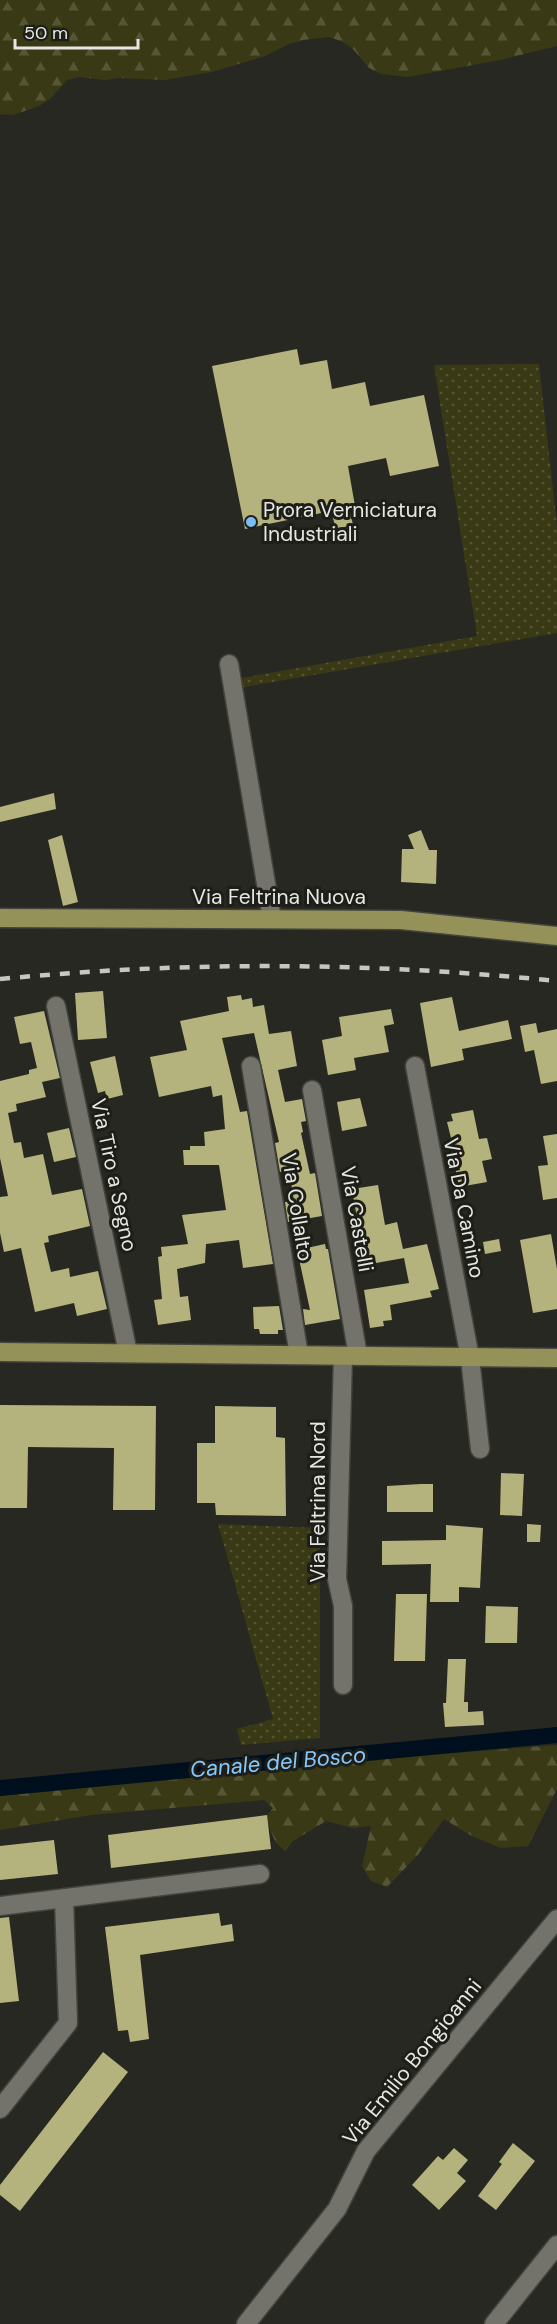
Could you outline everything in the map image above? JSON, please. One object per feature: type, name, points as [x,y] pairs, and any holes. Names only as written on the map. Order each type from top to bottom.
[{"type":"main road","name":"Via Feltrina Nuova","points":[[0,918],[401,920],[557,936]]},
{"type":"main road","points":[[0,1352],[557,1358]]},
{"type":"street","points":[[229,664],[272,919]]},
{"type":"street","name":"Via Tiro a Segno","points":[[56,1005],[128,1353]]},
{"type":"street","name":"Via Collalto","points":[[251,1066],[299,1355]]},
{"type":"street","name":"Via Da Camino","points":[[415,1066],[470,1358],[480,1449]]},
{"type":"street","name":"Via Castelli","points":[[312,1090],[350,1356]]},
{"type":"street","name":"Via Feltrina Nord","points":[[343,1685],[343,1606],[337,1579],[350,1356]]},
{"type":"street","points":[[0,1905],[260,1874]]},
{"type":"street","points":[[0,2109],[68,2024],[64,1898]]},
{"type":"street","name":"Via Emilio Bongioanni","points":[[246,2324],[337,2209],[366,2151],[557,1919]]},
{"type":"street","points":[[494,2324],[557,2245]]},
{"type":"green space","points":[[0,0],[557,0],[557,46],[500,60],[408,77],[381,74],[369,68],[352,48],[341,41],[329,37],[303,40],[265,56],[212,72],[165,80],[118,78],[105,80],[79,77],[67,80],[50,99],[39,106],[13,115],[0,114]]},
{"type":"green space","points":[[539,364],[557,526],[557,633],[227,690],[225,681],[477,636],[434,365]]},
{"type":"green space","points":[[218,1524],[320,1528],[320,1738],[241,1745],[237,1729],[273,1719]]},
{"type":"green space","points":[[557,1745],[557,1789],[528,1846],[501,1848],[472,1836],[444,1819],[417,1856],[387,1887],[371,1881],[362,1866],[371,1826],[353,1828],[326,1821],[293,1841],[285,1851],[276,1843],[265,1818],[273,1808],[264,1800],[91,1815],[0,1830],[0,1792],[123,1784],[223,1771]]},
{"type":"building","points":[[297,349],[300,365],[327,360],[332,389],[365,382],[370,406],[424,395],[439,466],[390,476],[386,458],[348,466],[355,506],[349,507],[353,525],[336,529],[331,511],[245,529],[212,366]]},
{"type":"building","points":[[54,793],[56,809],[0,822],[0,807]]},
{"type":"building","points":[[421,830],[429,850],[437,850],[436,884],[401,882],[402,849],[414,849],[408,835]]},
{"type":"building","points":[[62,835],[78,902],[63,906],[48,840]]},
{"type":"building","points":[[103,991],[107,1038],[78,1040],[75,993]]},
{"type":"building","points":[[241,995],[242,1000],[252,998],[253,1007],[264,1005],[269,1034],[291,1031],[297,1066],[278,1070],[285,1102],[302,1099],[306,1121],[301,1122],[303,1132],[301,1133],[310,1174],[315,1173],[322,1216],[288,1222],[285,1202],[294,1201],[289,1170],[280,1172],[275,1143],[279,1142],[254,1033],[222,1038],[240,1112],[247,1111],[273,1264],[243,1268],[239,1240],[206,1244],[205,1263],[177,1269],[180,1297],[188,1296],[191,1320],[158,1325],[154,1300],[162,1299],[158,1257],[162,1256],[161,1247],[188,1244],[182,1215],[226,1210],[219,1165],[184,1165],[183,1150],[190,1150],[190,1146],[205,1146],[204,1132],[225,1129],[222,1095],[213,1097],[211,1086],[159,1097],[150,1057],[187,1050],[180,1021],[229,1011],[227,997]]},
{"type":"building","points":[[452,997],[459,1031],[508,1020],[512,1039],[462,1049],[464,1060],[431,1067],[420,1003]]},
{"type":"building","points":[[391,1009],[394,1024],[384,1026],[389,1052],[354,1058],[356,1070],[328,1075],[322,1040],[342,1036],[339,1017]]},
{"type":"building","points":[[44,1011],[60,1078],[42,1082],[46,1097],[16,1104],[17,1111],[8,1113],[14,1143],[21,1142],[24,1158],[43,1154],[52,1195],[82,1189],[90,1226],[48,1236],[49,1242],[44,1243],[51,1272],[69,1268],[70,1277],[98,1271],[107,1309],[77,1316],[74,1303],[35,1312],[21,1248],[4,1252],[0,1233],[0,1197],[8,1196],[0,1158],[0,1081],[29,1074],[29,1070],[37,1068],[31,1042],[20,1044],[14,1017]]},
{"type":"building","points":[[536,1023],[538,1033],[557,1029],[557,1081],[541,1084],[534,1050],[525,1052],[520,1026]]},
{"type":"building","points":[[115,1056],[123,1095],[107,1099],[105,1091],[98,1093],[90,1062]]},
{"type":"building","points":[[360,1098],[367,1126],[342,1131],[337,1102]]},
{"type":"building","points":[[473,1110],[479,1139],[487,1138],[492,1159],[482,1161],[487,1182],[459,1187],[456,1171],[460,1170],[453,1137],[451,1138],[447,1122],[453,1121],[451,1114]]},
{"type":"building","points":[[69,1128],[76,1157],[54,1162],[47,1133]]},
{"type":"building","points":[[557,1134],[557,1198],[543,1200],[538,1166],[548,1165],[543,1136]]},
{"type":"building","points":[[378,1185],[385,1225],[397,1222],[403,1249],[427,1244],[439,1289],[430,1291],[432,1297],[390,1305],[392,1320],[383,1321],[384,1326],[370,1328],[364,1290],[409,1283],[404,1258],[359,1266],[354,1237],[360,1236],[352,1189]]},
{"type":"building","points":[[551,1234],[557,1269],[557,1309],[533,1313],[520,1240]]},
{"type":"building","points":[[499,1239],[501,1251],[485,1254],[483,1242]]},
{"type":"building","points":[[325,1244],[328,1249],[340,1319],[305,1325],[303,1309],[310,1310],[298,1254],[303,1253],[302,1249]]},
{"type":"building","points":[[279,1306],[283,1330],[278,1330],[278,1334],[260,1334],[259,1329],[254,1329],[253,1307]]},
{"type":"building","points":[[0,1405],[156,1406],[155,1510],[113,1510],[114,1448],[28,1447],[27,1508],[0,1508]]},
{"type":"building","points":[[215,1406],[276,1407],[276,1437],[285,1438],[286,1516],[216,1515],[215,1503],[197,1503],[197,1443],[215,1443]]},
{"type":"building","points":[[501,1473],[524,1474],[522,1516],[500,1515]]},
{"type":"building","points":[[433,1484],[433,1512],[387,1512],[387,1486]]},
{"type":"building","points":[[527,1524],[541,1525],[540,1542],[527,1542]]},
{"type":"building","points":[[446,1525],[483,1528],[480,1588],[459,1587],[459,1602],[430,1602],[431,1564],[382,1565],[382,1541],[446,1540]]},
{"type":"building","points":[[396,1594],[427,1594],[425,1661],[394,1661]]},
{"type":"building","points":[[486,1606],[518,1607],[517,1643],[485,1643]]},
{"type":"building","points":[[448,1659],[466,1659],[464,1702],[468,1702],[468,1712],[483,1711],[484,1725],[445,1727],[443,1703],[446,1703]]},
{"type":"building","points":[[267,1815],[271,1849],[111,1868],[108,1835]]},
{"type":"building","points":[[54,1840],[58,1874],[0,1880],[0,1846]]},
{"type":"building","points":[[219,1913],[221,1926],[232,1924],[234,1941],[140,1955],[149,2039],[130,2042],[128,2030],[118,2031],[105,1927]]},
{"type":"building","points":[[9,1917],[19,2001],[0,2003],[0,1918]]},
{"type":"building","points":[[103,2052],[128,2072],[20,2211],[0,2195],[0,2185]]},
{"type":"building","points":[[513,2143],[535,2161],[496,2210],[478,2196],[502,2164],[499,2162]]},
{"type":"building","points":[[454,2148],[468,2160],[457,2173],[466,2181],[439,2210],[412,2185],[438,2156],[443,2160]]},
{"type":"waterway","name":"Canale del Bosco","points":[[0,1788],[557,1735]]},
{"type":"railway","points":[[0,979],[140,969],[278,966],[417,970],[557,981]]},
{"type":"place","name":"Prora Verniciatura Industriali","points":[[251,522]]}]
